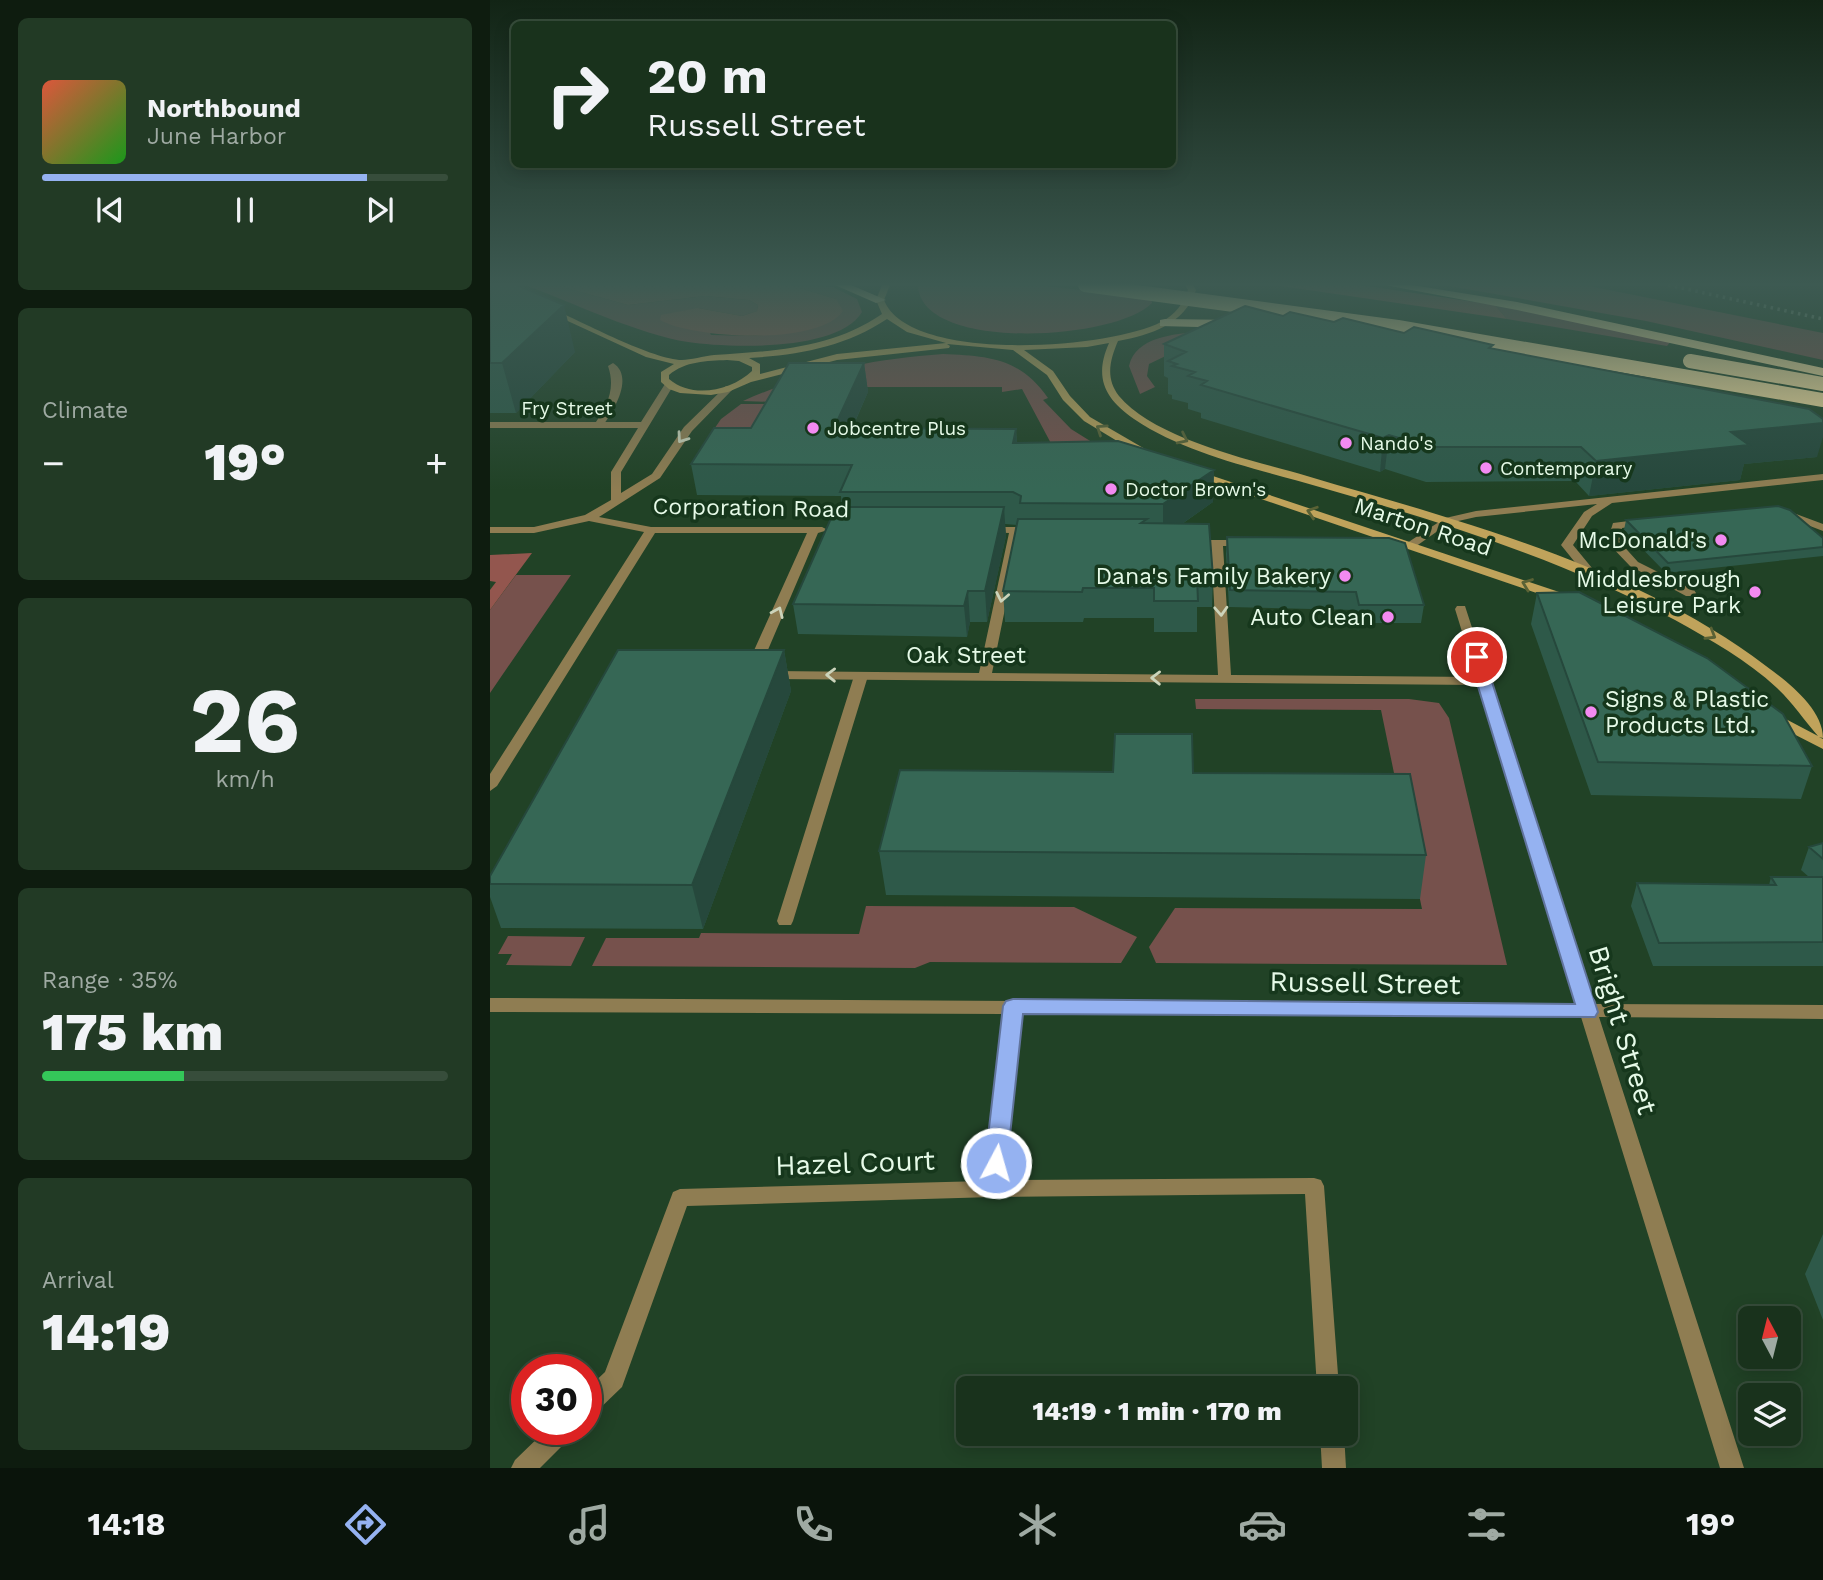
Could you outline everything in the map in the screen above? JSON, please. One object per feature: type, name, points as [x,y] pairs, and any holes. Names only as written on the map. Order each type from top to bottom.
[{"type":"highway","points":[[1554,354],[1823,400]]},
{"type":"highway","points":[[1737,354],[1823,372]]},
{"type":"highway","points":[[1672,358],[1823,384]]},
{"type":"street","points":[[646,354],[682,363],[727,356],[785,354]]},
{"type":"street","points":[[682,363],[664,374],[664,380],[668,386],[688,391],[729,388],[752,379],[837,357],[866,354]]},
{"type":"street","points":[[1023,354],[1050,373],[1066,398],[1087,419],[1153,456]]},
{"type":"street","name":"Marton Road","points":[[1109,354],[1105,367],[1112,392],[1126,408],[1149,423],[1199,447],[1517,543],[1586,569],[1661,606],[1744,654],[1791,694],[1816,720],[1823,734]]},
{"type":"street","points":[[727,356],[741,358],[757,366],[757,372],[752,379]]},
{"type":"street","points":[[599,425],[616,396],[619,379],[613,366]]},
{"type":"street","points":[[616,501],[616,472],[668,386]]},
{"type":"street","points":[[589,518],[656,476],[688,429],[729,388]]},
{"type":"street","name":"Fry Street","points":[[490,425],[645,425]]},
{"type":"street","name":"Marton Road","points":[[1178,466],[1581,605]]},
{"type":"street","points":[[1411,545],[1445,521],[1476,514],[1823,477]]},
{"type":"street","points":[[1586,569],[1567,545],[1588,514],[1611,500]]},
{"type":"street","points":[[1764,511],[1777,510],[1823,528]]},
{"type":"street","name":"Corporation Road","points":[[490,530],[534,530],[589,518],[651,530],[841,530]]},
{"type":"street","points":[[1657,521],[1617,525],[1614,542],[1634,565],[1690,593]]},
{"type":"street","points":[[490,786],[651,530]]},
{"type":"street","name":"Oak Street","points":[[814,530],[750,674],[1484,681]]},
{"type":"street","points":[[974,530],[1018,538],[985,676]]},
{"type":"street","points":[[1176,543],[1257,543]]},
{"type":"street","points":[[1217,544],[1225,679]]},
{"type":"street","name":"Bright Street","points":[[1461,609],[1732,1468]]},
{"type":"street","points":[[785,921],[861,676]]},
{"type":"street","points":[[1762,712],[1823,746]]},
{"type":"street","name":"Russell Street","points":[[490,1005],[1823,1012]]},
{"type":"street","points":[[993,1189],[1013,1006]]},
{"type":"street","name":"Hazel Court","points":[[602,1391],[614,1379],[680,1198],[993,1189],[1314,1186],[1327,1376]]},
{"type":"street","points":[[523,1468],[547,1445]]},
{"type":"street","points":[[1333,1446],[1334,1468]]},
{"type":"shaded area","points":[[943,354],[989,358],[1015,367],[1037,385],[1048,398],[1043,400],[1071,429],[1103,449],[1054,449],[1022,389],[1002,392],[1002,387],[784,387],[774,402],[743,401],[791,382],[841,368],[891,359]]},
{"type":"shaded area","points":[[1135,354],[1171,354],[1149,364],[1147,376],[1155,387],[1140,394],[1129,366]]},
{"type":"shaded area","points":[[1794,354],[1823,354],[1823,360]]},
{"type":"shaded area","points":[[741,404],[775,404],[750,445],[704,444],[721,419]]},
{"type":"shaded area","points":[[532,553],[490,610],[490,590],[496,582],[490,581],[490,555]]},
{"type":"shaded area","points":[[516,575],[571,575],[490,693],[490,610]]},
{"type":"shaded area","points":[[1195,699],[1409,699],[1439,703],[1449,718],[1507,965],[1156,963],[1149,947],[1175,908],[1422,909],[1381,710],[1196,709]]},
{"type":"shaded area","points":[[866,906],[1074,907],[1137,937],[1121,963],[930,962],[915,968],[592,966],[606,938],[699,938],[701,933],[859,934]]},
{"type":"shaded area","points":[[508,936],[585,937],[571,966],[506,965],[512,954],[498,954]]},
{"type":"building","points":[[490,354],[512,354],[502,363],[490,363]]},
{"type":"building","points":[[1183,354],[1518,354],[1809,409],[1823,419],[1823,423],[1731,432],[1749,445],[1596,461],[1581,447],[1430,447],[1389,435],[1383,438],[1201,385],[1207,381],[1188,376],[1195,372],[1172,366],[1177,364],[1168,361]]},
{"type":"building","points":[[789,363],[864,363],[834,428],[1016,429],[1013,443],[1118,441],[1214,470],[1163,504],[1020,503],[1021,496],[1013,492],[840,492],[852,465],[691,464],[714,428],[751,428]]},
{"type":"building","name":"McDonald's","points":[[1778,506],[1790,510],[1823,538],[1823,547],[1668,563],[1626,520]]},
{"type":"building","points":[[836,507],[1004,507],[985,591],[968,591],[964,606],[793,604]]},
{"type":"building","points":[[1018,519],[1147,519],[1141,523],[1209,524],[1213,577],[1197,577],[1198,601],[1154,601],[1154,588],[1083,588],[1082,592],[1003,591]]},
{"type":"building","points":[[1227,537],[1389,538],[1405,543],[1424,605],[1359,605],[1356,592],[1230,590]]},
{"type":"building","points":[[1579,592],[1707,658],[1783,714],[1812,766],[1598,762],[1537,593]]},
{"type":"building","points":[[618,650],[784,650],[692,885],[490,884],[490,876]]},
{"type":"building","points":[[1115,734],[1192,734],[1193,773],[1410,774],[1426,855],[879,851],[900,770],[1113,772]]},
{"type":"building","points":[[1823,843],[1823,859],[1809,847]]},
{"type":"building","points":[[1771,877],[1823,877],[1823,942],[1659,943],[1637,883],[1776,885]]},
{"type":"place","name":"Jobcentre Plus","points":[[813,428]]},
{"type":"place","name":"Nando's","points":[[1346,443]]},
{"type":"place","name":"Contemporary","points":[[1486,468]]},
{"type":"place","name":"Doctor Brown's","points":[[1111,489]]},
{"type":"place","name":"McDonald's","points":[[1721,540]]},
{"type":"place","name":"Dana's Family Bakery","points":[[1345,576]]},
{"type":"place","name":"Middlesbrough Leisure Park","points":[[1755,592]]},
{"type":"place","name":"Auto Clean","points":[[1388,617]]},
{"type":"place","name":"Signs & Plastic Products Ltd.","points":[[1591,712]]},
{"type":"route","points":[[996,1163],[1013,1006],[1588,1012],[1477,657]]}]
